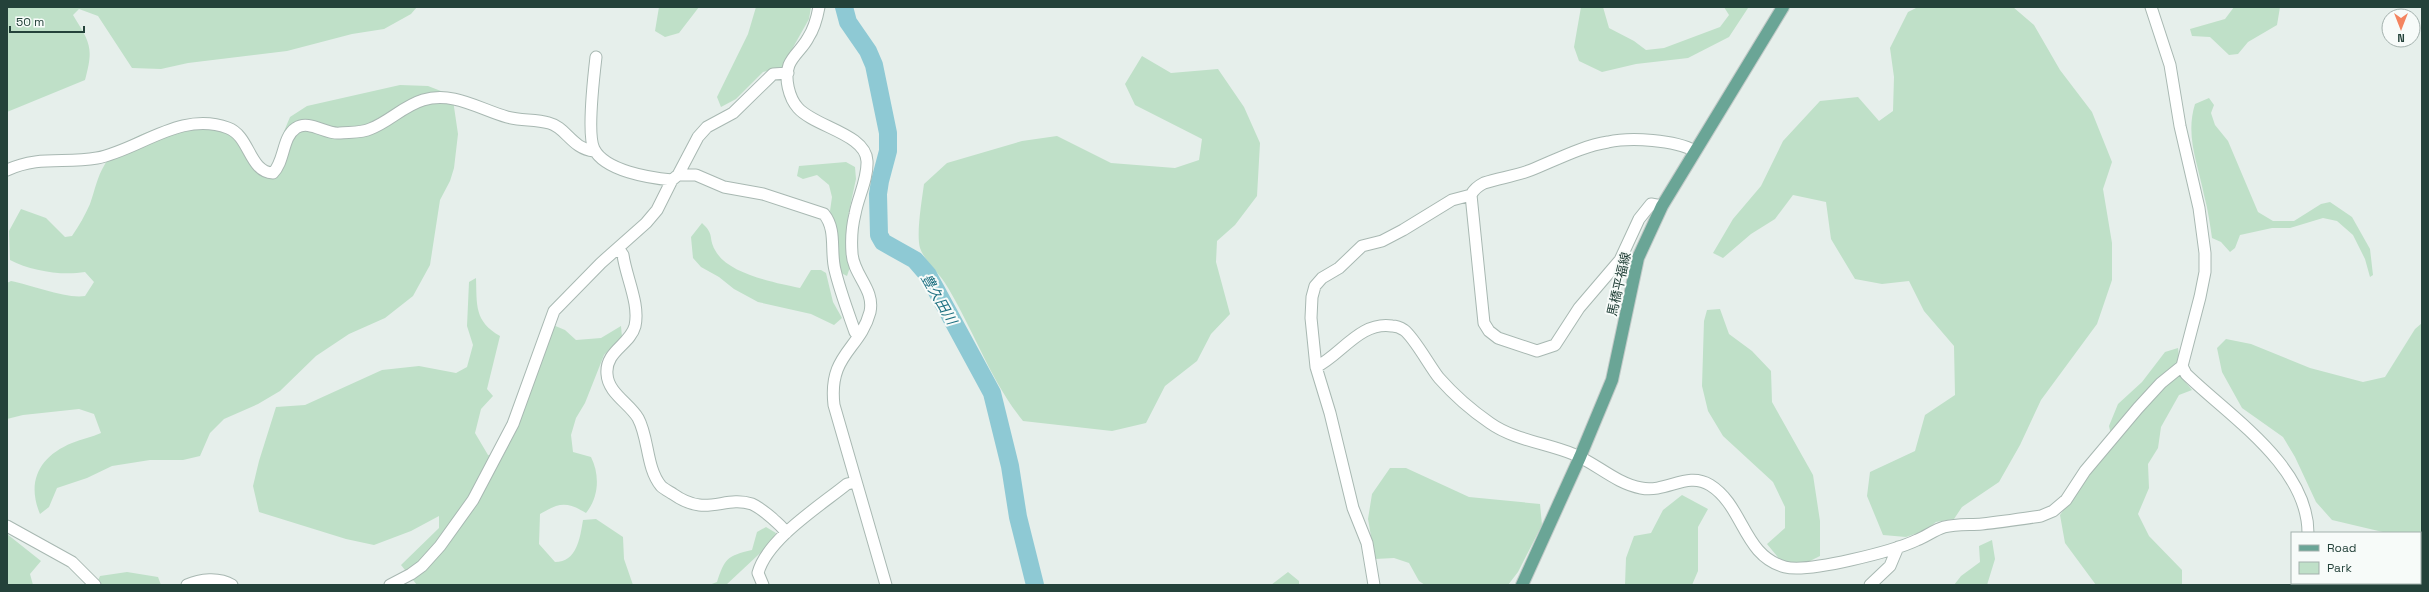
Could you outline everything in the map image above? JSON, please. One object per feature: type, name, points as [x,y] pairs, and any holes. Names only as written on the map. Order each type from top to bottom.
[{"type":"main road","name":"馬橋平福線","points":[[1522,585],[1580,457],[1617,364],[1638,258],[1662,206],[1783,7]]},
{"type":"street","points":[[819,7],[813,29],[789,66],[788,73],[790,95],[798,107],[809,117],[850,137],[861,146],[866,153],[866,170],[855,214],[852,252],[857,273],[868,290],[870,305],[866,321],[843,357],[835,374],[832,390],[834,405],[886,585]]},
{"type":"street","points":[[1316,368],[1326,362],[1356,335],[1375,328],[1391,325],[1404,330],[1439,378],[1470,408],[1492,425],[1517,436],[1580,457],[1631,486],[1643,489],[1666,488],[1689,480],[1700,480],[1711,485],[1734,509],[1747,536],[1757,550],[1769,560],[1784,567],[1810,568],[1898,547],[1945,527],[2041,516],[2053,511],[2066,500],[2085,471],[2138,408],[2161,383],[2182,366],[2205,272],[2205,253],[2198,208],[2180,126],[2170,65],[2151,7]]},
{"type":"street","points":[[594,150],[591,136],[596,57]]},
{"type":"street","points":[[390,585],[411,574],[422,566],[440,546],[473,500],[513,424],[550,317],[601,263],[619,249],[657,210],[698,137],[707,127],[733,113],[773,74],[788,73]]},
{"type":"street","points":[[7,170],[22,164],[42,160],[98,158],[170,130],[198,124],[216,124],[237,132],[258,166],[266,172],[273,173],[278,168],[288,139],[295,128],[301,125],[337,134],[368,130],[402,109],[423,100],[452,98],[508,117],[552,123],[574,143],[594,150],[611,164],[633,174],[675,178],[696,175],[724,187],[788,201],[824,214],[830,221],[832,230],[835,270],[855,332],[858,335]]},
{"type":"street","points":[[1662,206],[1651,204],[1639,220],[1620,260],[1580,308],[1555,345],[1537,352],[1498,338],[1489,331],[1484,323],[1471,195],[1474,189],[1484,183],[1529,170],[1593,145],[1609,141],[1628,140],[1685,145],[1695,150]]},
{"type":"street","points":[[1374,585],[1367,543],[1353,508],[1330,413],[1316,368],[1311,318],[1315,286],[1349,260],[1355,251],[1362,246],[1382,241],[1452,200],[1471,195]]},
{"type":"street","points":[[619,249],[623,255],[637,316],[631,334],[609,359],[607,374],[611,388],[637,416],[643,428],[654,474],[662,487],[686,504],[701,506],[740,503],[752,504],[761,509],[784,529],[786,533]]},
{"type":"street","points":[[2182,366],[2186,374],[2246,426],[2274,457],[2304,502],[2308,532]]},
{"type":"street","points":[[763,585],[758,573],[760,563],[786,533],[847,484],[856,482]]},
{"type":"street","points":[[7,526],[72,562],[95,585]]},
{"type":"street","points":[[1870,585],[1890,566],[1898,547]]},
{"type":"street","points":[[187,585],[205,580],[220,580],[232,585]]},
{"type":"green space","points":[[7,7],[417,7],[411,14],[384,29],[352,34],[287,51],[188,63],[161,69],[132,68],[98,16],[79,9],[73,15],[87,39],[90,52],[85,80],[7,112]]},
{"type":"green space","points":[[659,7],[699,7],[679,33],[665,37],[655,31]]},
{"type":"green space","points":[[756,7],[811,7],[809,19],[782,67],[763,72],[736,99],[721,107],[717,97],[748,34]]},
{"type":"green space","points":[[1581,7],[1603,7],[1609,28],[1634,41],[1646,50],[1664,48],[1720,27],[1729,15],[1724,7],[1748,8],[1729,37],[1688,58],[1636,64],[1602,72],[1579,61],[1574,47]]},
{"type":"green space","points":[[1918,7],[2013,7],[2034,25],[2060,70],[2092,112],[2112,162],[2103,189],[2112,243],[2112,280],[2097,324],[2041,400],[2020,445],[1999,482],[1962,507],[1954,519],[1936,522],[1926,530],[1906,537],[1883,535],[1867,496],[1870,472],[1915,451],[1925,415],[1955,395],[1954,346],[1924,311],[1909,281],[1882,284],[1855,279],[1831,239],[1826,202],[1793,195],[1775,219],[1751,234],[1723,258],[1713,253],[1733,219],[1761,186],[1783,141],[1820,101],[1858,97],[1879,121],[1893,111],[1894,77],[1890,48],[1908,12]]},
{"type":"green space","points":[[2234,7],[2280,7],[2277,25],[2248,42],[2238,54],[2229,55],[2210,37],[2192,36],[2190,29],[2225,19]]},
{"type":"green space","points":[[1142,56],[1171,73],[1218,69],[1244,107],[1260,143],[1257,196],[1235,225],[1217,241],[1216,262],[1230,314],[1211,334],[1197,361],[1165,386],[1146,423],[1112,431],[1023,421],[1011,405],[991,371],[945,283],[920,248],[919,226],[924,184],[947,163],[1022,141],[1057,136],[1111,163],[1175,168],[1199,160],[1202,139],[1135,105],[1125,84]]},
{"type":"green space","points":[[400,85],[428,86],[446,93],[453,100],[458,134],[454,168],[450,181],[440,200],[430,265],[413,296],[385,318],[349,334],[316,356],[280,391],[258,404],[224,419],[210,433],[200,456],[183,460],[150,460],[112,466],[87,478],[57,488],[49,507],[40,514],[36,502],[35,491],[36,480],[44,462],[61,448],[101,433],[94,414],[79,409],[23,415],[7,419],[7,283],[11,281],[59,294],[85,296],[94,282],[85,272],[47,272],[27,267],[10,260],[9,231],[21,209],[46,218],[65,237],[72,236],[90,204],[98,179],[105,164],[115,152],[127,142],[142,134],[159,128],[176,125],[210,127],[225,132],[236,139],[261,173],[282,165],[280,141],[290,117],[307,106]]},
{"type":"green space","points":[[2209,98],[2214,105],[2211,113],[2215,125],[2228,141],[2258,212],[2273,221],[2294,221],[2321,204],[2330,202],[2352,217],[2370,249],[2373,275],[2370,277],[2365,259],[2353,235],[2337,221],[2323,218],[2290,228],[2272,228],[2240,235],[2235,248],[2230,252],[2221,242],[2212,238],[2207,206],[2194,150],[2191,127],[2195,104]]},
{"type":"green space","points":[[846,162],[855,167],[856,179],[848,216],[846,241],[850,267],[847,276],[839,272],[835,228],[830,211],[832,197],[829,185],[817,175],[803,179],[797,176],[799,166]]},
{"type":"green space","points":[[702,223],[709,230],[713,246],[721,258],[730,265],[753,276],[800,288],[811,270],[821,270],[826,273],[833,302],[842,318],[834,325],[811,314],[758,302],[734,289],[719,277],[701,267],[693,258],[691,237]]},
{"type":"green space","points":[[476,278],[477,304],[481,318],[485,324],[500,336],[487,389],[493,396],[481,409],[475,433],[488,455],[502,458],[517,429],[531,381],[553,325],[565,330],[576,340],[601,338],[621,326],[622,337],[604,355],[585,403],[576,418],[571,435],[573,452],[591,457],[594,464],[597,486],[594,500],[586,513],[568,505],[563,505],[552,508],[540,514],[539,544],[555,562],[562,561],[568,558],[576,548],[579,541],[583,520],[596,519],[623,537],[624,559],[633,585],[417,585],[401,565],[439,528],[439,516],[411,531],[374,545],[346,539],[259,512],[253,486],[259,461],[276,407],[305,405],[382,370],[419,366],[456,373],[467,367],[473,345],[467,326],[469,282]]},
{"type":"green space","points":[[1720,309],[1729,334],[1752,351],[1771,371],[1772,402],[1813,475],[1820,521],[1820,556],[1804,564],[1781,561],[1767,544],[1785,528],[1785,507],[1773,482],[1723,436],[1708,411],[1702,386],[1704,321],[1707,310]]},
{"type":"green space","points":[[2422,323],[2422,547],[2421,532],[2383,532],[2332,520],[2316,502],[2295,457],[2283,437],[2242,408],[2222,372],[2217,348],[2226,339],[2251,344],[2310,368],[2363,382],[2385,377],[2415,329]]},
{"type":"green space","points":[[2178,348],[2181,377],[2192,390],[2179,395],[2161,427],[2158,448],[2148,464],[2149,488],[2138,514],[2149,536],[2182,570],[2182,585],[2096,585],[2065,543],[2060,515],[2113,443],[2109,426],[2118,404],[2142,382],[2165,352]]},
{"type":"green space","points":[[1390,468],[1406,468],[1469,497],[1540,504],[1542,525],[1518,572],[1508,585],[1425,585],[1419,581],[1409,563],[1394,558],[1375,559],[1368,519],[1372,494]]},
{"type":"green space","points":[[1682,495],[1708,509],[1698,527],[1698,571],[1692,585],[1625,585],[1626,558],[1634,536],[1651,533],[1663,510]]},
{"type":"green space","points":[[766,527],[776,533],[771,543],[726,585],[709,585],[717,582],[722,568],[728,559],[737,554],[752,550],[757,532]]},
{"type":"green space","points":[[7,534],[41,561],[30,574],[33,585],[7,585]]},
{"type":"green space","points":[[1992,540],[1995,559],[1987,585],[1954,585],[1961,576],[1980,562],[1979,546]]},
{"type":"green space","points":[[127,572],[158,577],[161,585],[96,585],[100,576]]},
{"type":"green space","points":[[1288,572],[1299,581],[1299,585],[1271,585]]},
{"type":"waterway","name":"豊久田川","points":[[844,7],[848,22],[868,51],[874,65],[888,133],[888,151],[878,194],[879,235],[883,242],[915,260],[928,275],[992,393],[1010,466],[1018,517],[1035,585]]}]
